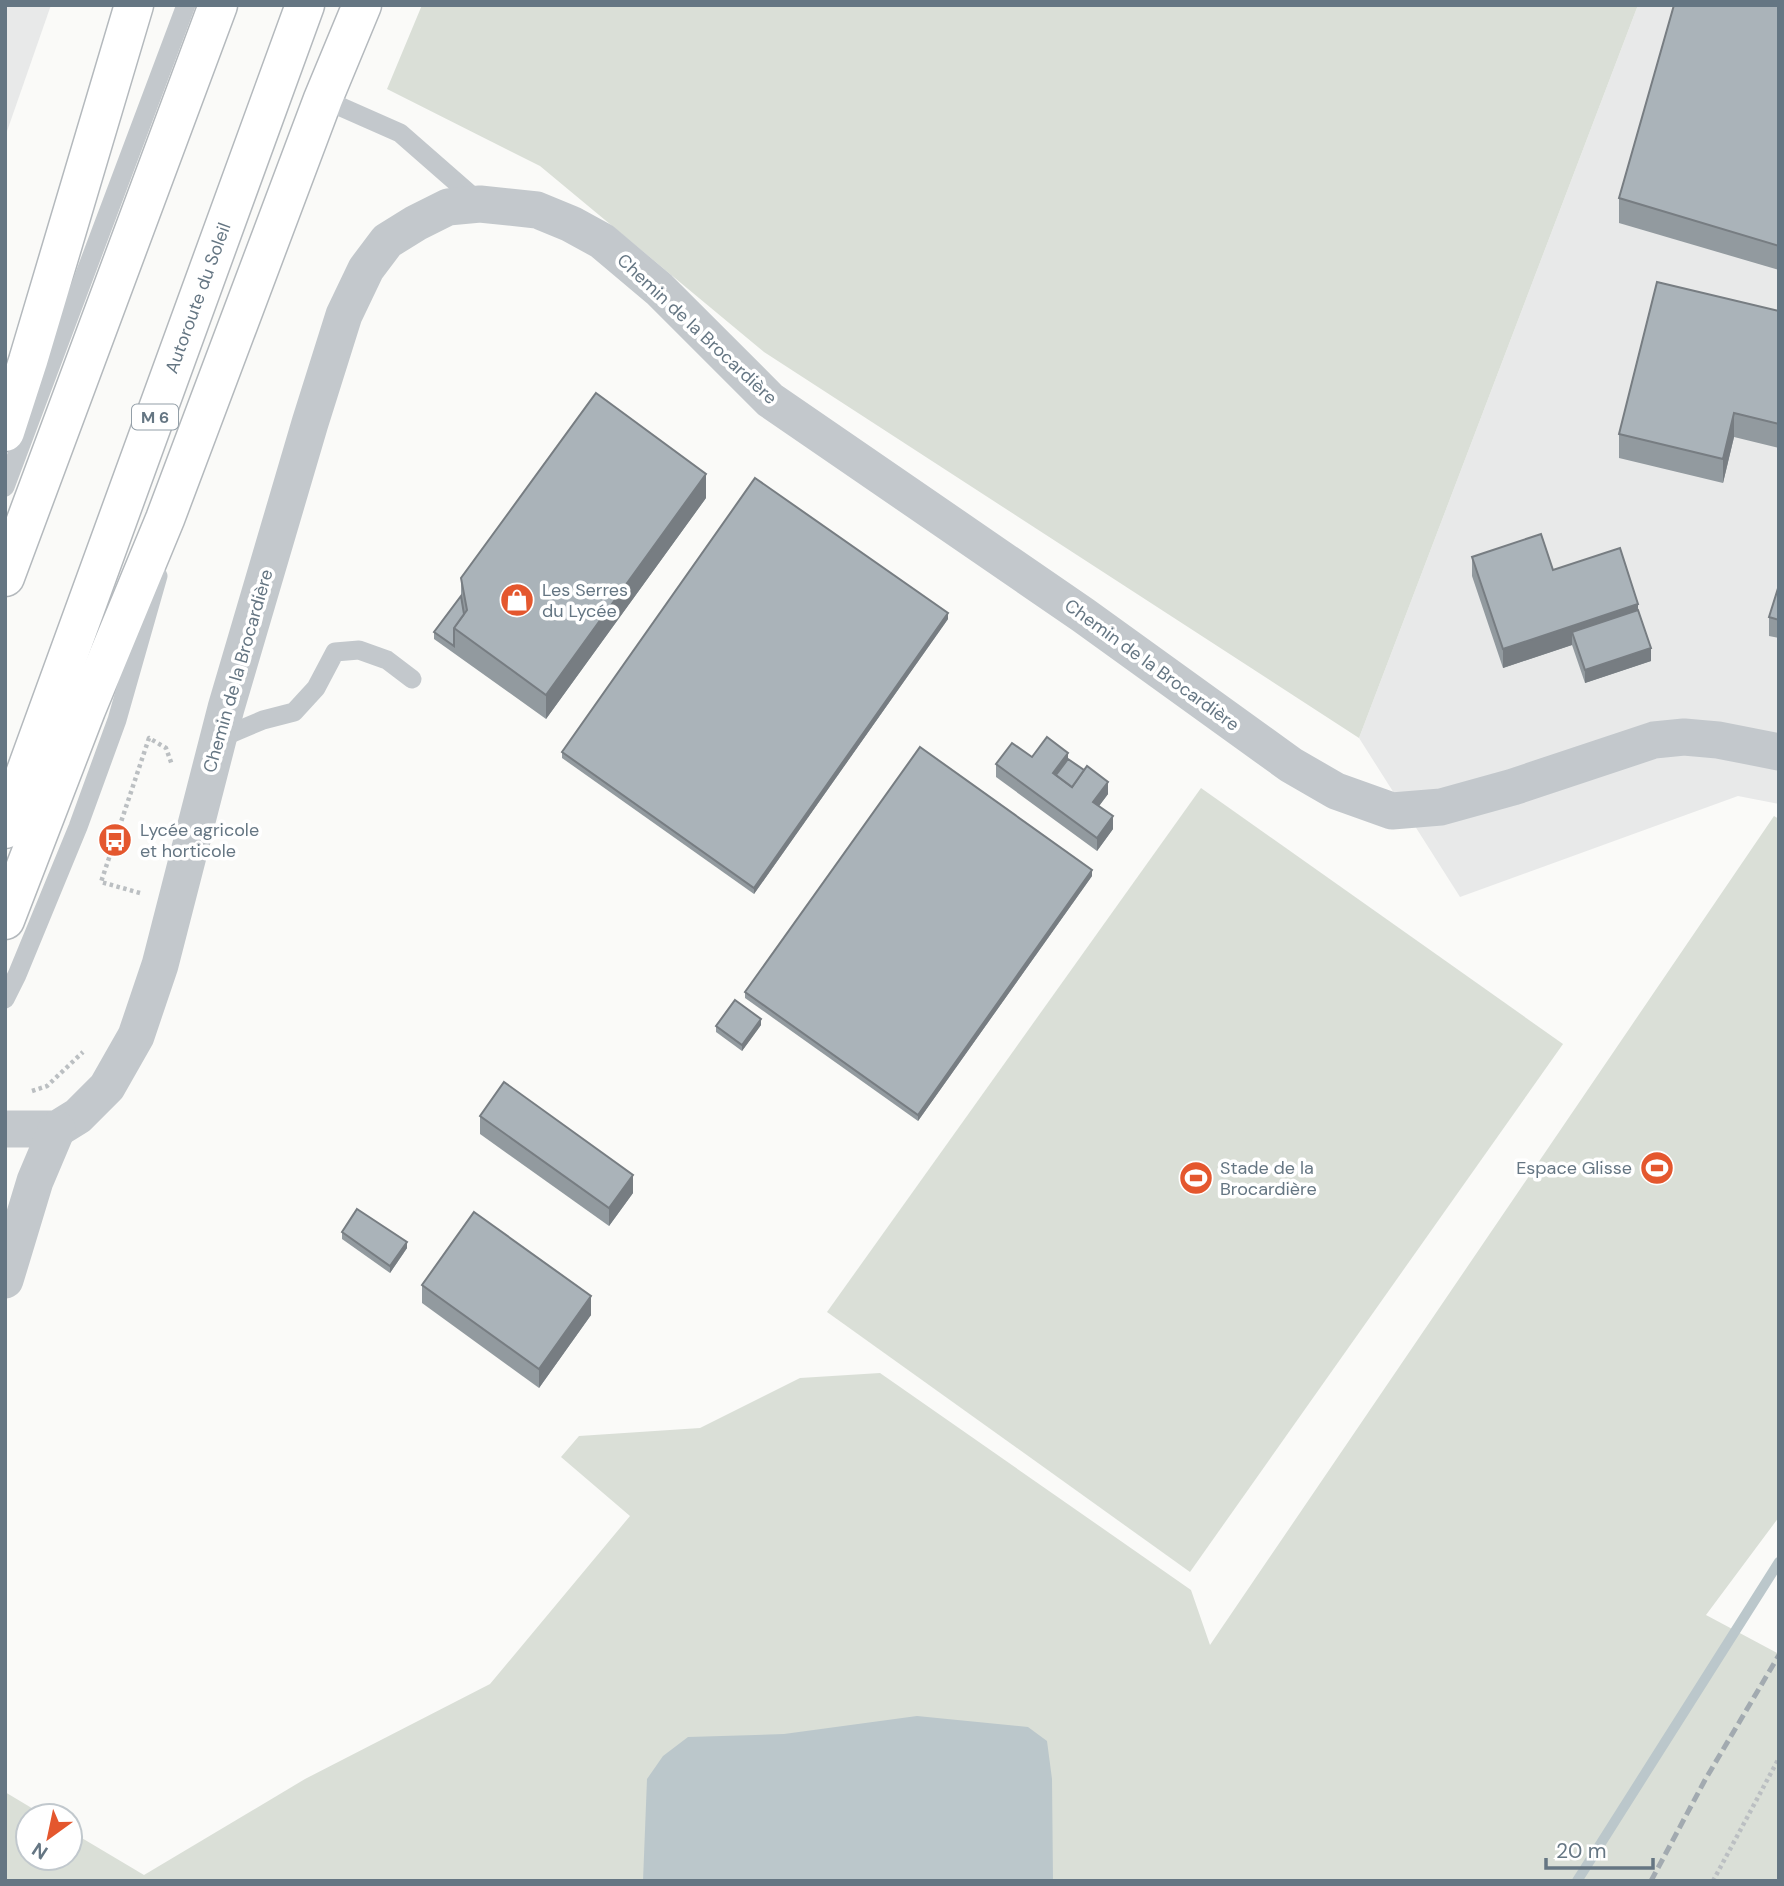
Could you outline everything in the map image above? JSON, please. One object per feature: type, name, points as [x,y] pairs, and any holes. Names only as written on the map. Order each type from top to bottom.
[{"type":"highway","points":[[5,432],[134,5]]},
{"type":"highway","points":[[5,577],[218,5]]},
{"type":"highway","name":"Autoroute du Soleil","points":[[5,828],[305,5]]},
{"type":"highway","points":[[5,920],[86,710],[165,520],[323,99],[362,5]]},
{"type":"street","name":"Chemin de la Brocardière","points":[[57,1129],[78,1116],[107,1087],[136,1035],[160,965],[218,739],[344,315],[366,269],[387,241],[448,207],[480,204],[537,210],[602,241],[659,289],[770,400],[1083,615],[1290,765],[1336,791],[1392,811],[1441,807],[1513,787],[1654,740],[1684,737],[1718,740],[1779,752]]},
{"type":"street","points":[[5,1129],[57,1129],[35,1181],[5,1280]]},
{"type":"lane","points":[[5,487],[186,5]]},
{"type":"lane","points":[[348,5],[323,99],[400,133],[480,204]]},
{"type":"lane","points":[[5,999],[78,827],[117,720],[157,582],[165,520]]},
{"type":"lane","points":[[218,739],[263,720],[294,712],[316,688],[335,652],[359,650],[368,653],[387,660],[412,679]]},
{"type":"path","points":[[144,881],[140,893],[101,882],[149,738],[166,748],[174,770]]},
{"type":"path","points":[[23,1094],[47,1086],[85,1051]]},
{"type":"path","points":[[1713,1881],[1779,1758]]},
{"type":"shaded area","points":[[5,5],[51,5],[5,137]]},
{"type":"shaded area","points":[[422,5],[1638,5],[1359,738],[764,352],[540,166],[387,89]]},
{"type":"shaded area","points":[[1638,5],[1779,5],[1779,804],[1738,796],[1460,897],[1359,738]]},
{"type":"shaded area","name":"Stade de la Brocardière","points":[[1201,788],[1563,1044],[1190,1572],[827,1312]]},
{"type":"shaded area","points":[[1774,816],[1779,819],[1779,1517],[1706,1615],[1779,1654],[1779,1881],[5,1881],[5,1792],[22,1802],[14,1802],[14,1872],[84,1872],[84,1839],[144,1875],[305,1779],[490,1684],[630,1516],[561,1457],[579,1436],[700,1428],[800,1378],[880,1373],[1191,1590],[1210,1645]]},
{"type":"shaded area","points":[[917,1716],[1028,1727],[1047,1741],[1052,1779],[1053,1881],[643,1881],[647,1779],[663,1756],[688,1737],[784,1734]]},
{"type":"building","points":[[1674,5],[1779,5],[1779,246],[1619,198]]},
{"type":"building","points":[[1657,282],[1779,311],[1779,424],[1734,413],[1723,459],[1619,434]]},
{"type":"building","points":[[596,393],[706,474],[546,695],[454,628],[467,610],[461,578]]},
{"type":"building","points":[[755,478],[948,613],[754,888],[562,752]]},
{"type":"building","points":[[1541,534],[1553,570],[1620,548],[1638,604],[1503,649],[1472,557]]},
{"type":"building","points":[[1779,585],[1779,620],[1769,617]]},
{"type":"building","points":[[461,596],[464,614],[454,628],[454,646],[434,632]]},
{"type":"building","points":[[1638,610],[1651,648],[1585,670],[1572,632]]},
{"type":"building","points":[[1047,737],[1068,753],[1053,773],[1072,787],[1087,766],[1108,782],[1093,802],[1113,816],[1097,838],[996,764],[1012,743],[1032,757]]},
{"type":"building","points":[[920,747],[1092,870],[918,1115],[745,992]]},
{"type":"building","points":[[1068,759],[1084,770],[1072,787],[1056,775]]},
{"type":"building","points":[[735,1000],[761,1019],[742,1045],[716,1026]]},
{"type":"building","points":[[504,1082],[633,1175],[609,1208],[480,1116]]},
{"type":"building","points":[[357,1209],[407,1242],[390,1266],[342,1232]]},
{"type":"building","points":[[474,1212],[591,1296],[539,1369],[422,1285]]},
{"type":"waterway","points":[[1577,1881],[1779,1562]]},
{"type":"railway","points":[[1651,1881],[1705,1780],[1779,1655]]},
{"type":"place","name":"Les Serres du Lycée","points":[[517,600]]},
{"type":"place","name":"Lycée agricole et horticole","points":[[115,840]]},
{"type":"place","name":"Espace Glisse","points":[[1657,1168]]},
{"type":"place","name":"Stade de la Brocardière","points":[[1196,1178]]}]
